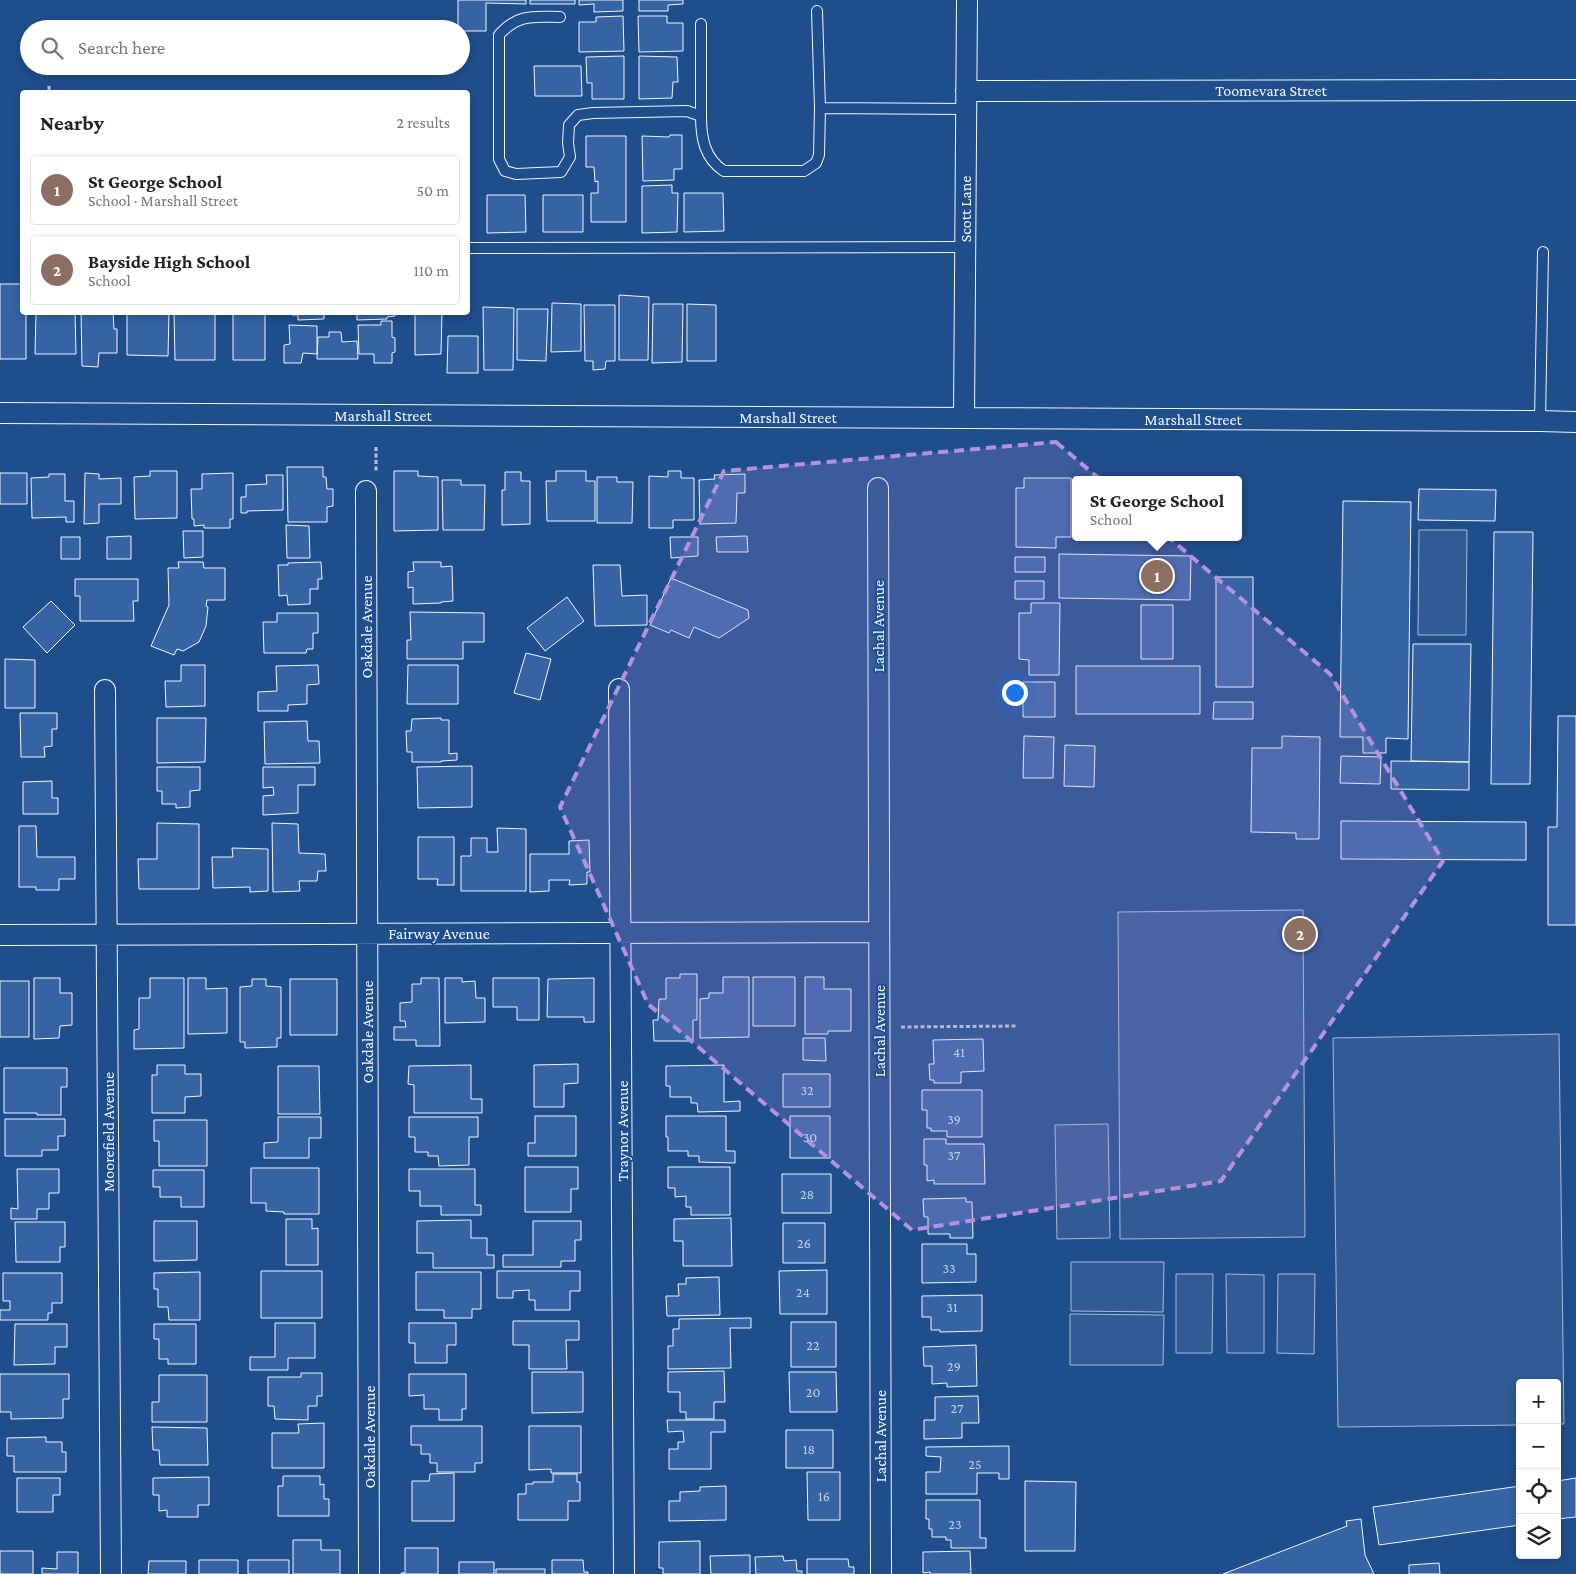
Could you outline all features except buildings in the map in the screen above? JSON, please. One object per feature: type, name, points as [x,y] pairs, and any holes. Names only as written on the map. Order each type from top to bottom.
[{"type":"street","name":"Scott Lane","points":[[964,418],[967,0]]},
{"type":"street","name":"Toomevara Street","points":[[966,100],[1576,90]]},
{"type":"street","name":"Marshall Street","points":[[0,413],[1576,422]]},
{"type":"street","name":"Lachal Avenue","points":[[878,488],[881,1574]]},
{"type":"street","name":"Oakdale Avenue","points":[[366,491],[369,1574]]},
{"type":"street","name":"Traynor Avenue","points":[[619,689],[624,1574]]},
{"type":"street","name":"Moorefield Avenue","points":[[105,690],[111,1574]]},
{"type":"street","name":"Fairway Avenue","points":[[0,935],[879,932]]},
{"type":"lane","points":[[700,24],[701,133],[706,151],[715,165],[724,170],[804,172],[816,163],[819,155],[820,108],[817,11]]},
{"type":"lane","points":[[560,17],[521,18],[508,25],[500,35],[499,159],[505,171],[516,174],[561,172],[570,157],[568,143],[570,125],[578,115],[687,111],[701,116]]},
{"type":"lane","points":[[820,108],[966,100]]},
{"type":"lane","points":[[470,248],[965,247]]},
{"type":"lane","points":[[1540,421],[1543,252]]},
{"type":"path","points":[[901,1027],[1017,1026]]},
{"type":"highlighted area","points":[[1056,442],[1330,674],[1443,861],[1221,1181],[912,1230],[648,1004],[560,807],[724,471]]},
{"type":"shaded area","points":[[1419,530],[1467,530],[1466,635],[1418,635]]},
{"type":"shaded area","points":[[1303,910],[1305,1237],[1120,1239],[1118,912]]},
{"type":"shaded area","points":[[1559,1034],[1564,1424],[1561,1424],[1561,1379],[1516,1379],[1516,1425],[1338,1427],[1333,1038]]},
{"type":"shaded area","points":[[1108,1124],[1110,1238],[1057,1239],[1055,1125]]},
{"type":"shaded area","points":[[1071,1262],[1164,1262],[1163,1312],[1071,1311]]},
{"type":"shaded area","points":[[1176,1274],[1213,1274],[1212,1353],[1176,1353]]},
{"type":"shaded area","points":[[1226,1274],[1264,1275],[1264,1353],[1227,1353]]},
{"type":"shaded area","points":[[1278,1274],[1315,1274],[1314,1354],[1277,1353]]},
{"type":"shaded area","points":[[1070,1314],[1164,1315],[1163,1365],[1070,1365]]},
{"type":"place","name":"St George School","points":[[1157,576]]},
{"type":"place","name":"Bayside High School","points":[[1300,934]]}]
